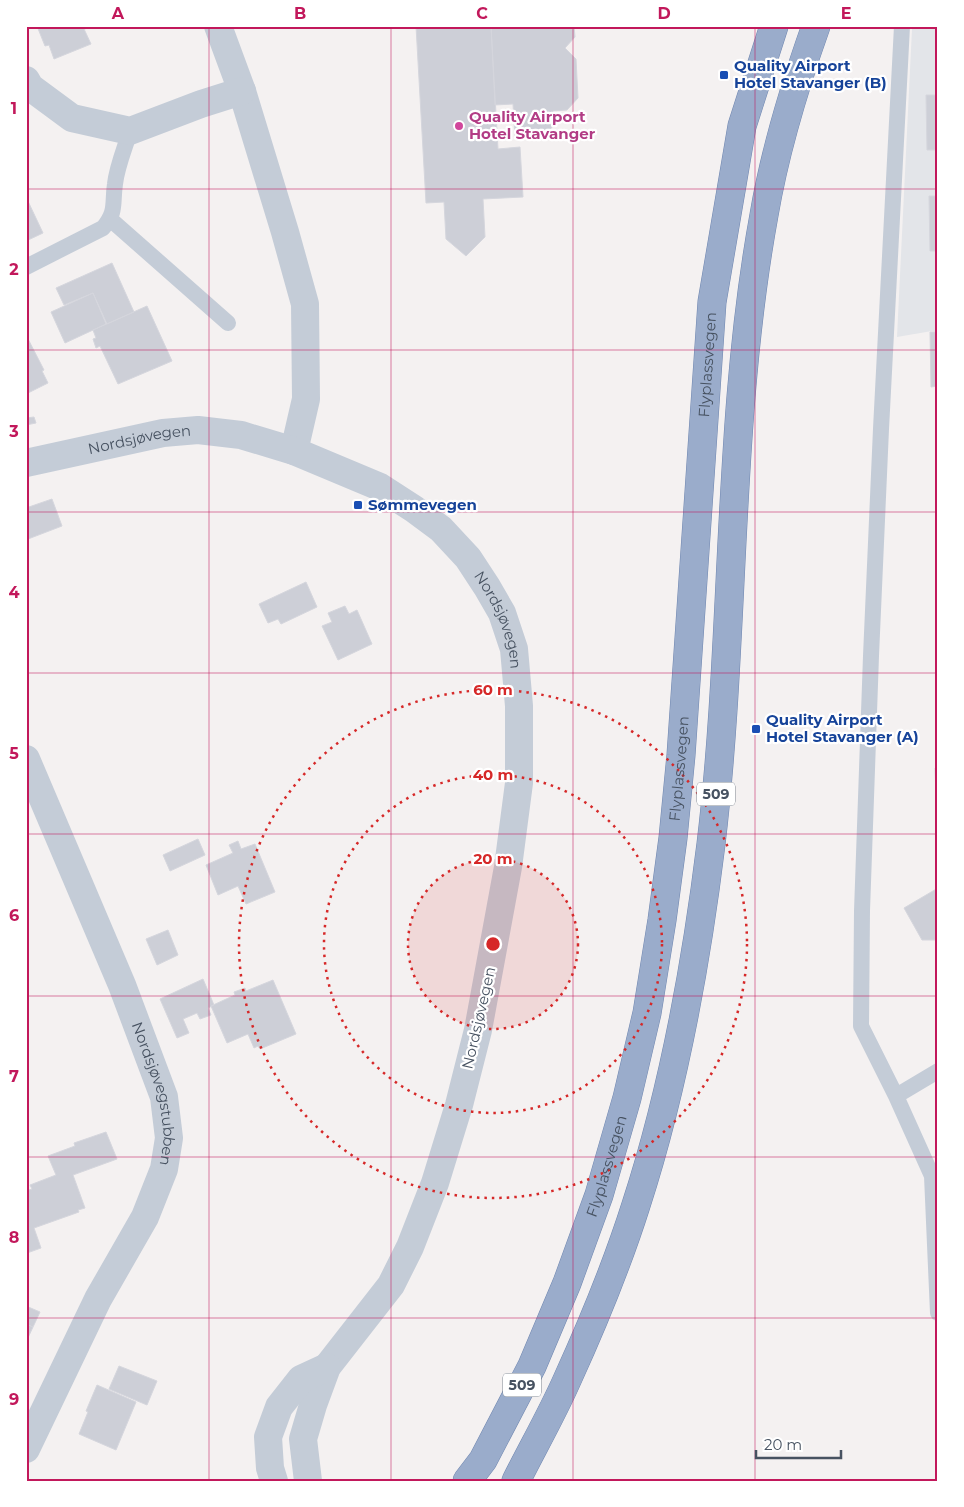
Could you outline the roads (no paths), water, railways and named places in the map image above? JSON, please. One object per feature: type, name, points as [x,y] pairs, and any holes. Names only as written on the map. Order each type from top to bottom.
[{"type":"highway","name":"Flyplassvegen","points":[[467,1481],[483,1460],[532,1366],[567,1283],[600,1195],[627,1098],[647,1013],[673,838],[681,755],[699,467],[712,302],[742,126],[774,26]]},
{"type":"highway","name":"509","points":[[516,1481],[566,1382],[602,1297],[636,1207],[664,1107],[684,1020],[700,925],[716,795],[725,680],[742,394],[750,307],[764,214],[780,136],[797,79],[816,26]]},
{"type":"street","points":[[218,26],[242,91],[305,304],[306,399],[294,451]]},
{"type":"street","points":[[26,80],[30,87],[72,118],[130,131],[242,91]]},
{"type":"street","name":"Nordsjøvegen","points":[[26,463],[163,433],[198,430],[241,435],[294,451],[380,487],[440,529],[468,558],[502,613],[514,649],[519,706],[519,783],[508,867],[478,1030],[459,1105],[435,1182],[410,1247],[391,1285],[327,1367],[312,1405],[303,1439],[308,1481]]},
{"type":"street","name":"Nordsjøvegstubben","points":[[26,759],[122,985],[164,1097],[169,1138],[164,1169],[145,1217],[98,1299],[26,1449]]},
{"type":"street","name":"Nordsjøvegen","points":[[274,1481],[270,1468],[268,1437],[279,1407],[301,1379],[327,1367]]},
{"type":"lane","points":[[902,26],[880,439],[862,911],[860,1026],[896,1096],[932,1176],[938,1313]]},
{"type":"lane","points":[[26,267],[103,228],[110,219],[113,211],[115,183],[130,131]]},
{"type":"lane","points":[[110,219],[228,323]]},
{"type":"lane","points":[[896,1096],[938,1071]]},
{"type":"place","name":"Quality Airport Hotel Stavanger (B)","points":[[724,75]]},
{"type":"place","name":"Quality Airport Hotel Stavanger","points":[[459,126]]},
{"type":"place","name":"Sømmevegen","points":[[358,505]]},
{"type":"place","name":"Quality Airport Hotel Stavanger (A)","points":[[756,729]]}]
